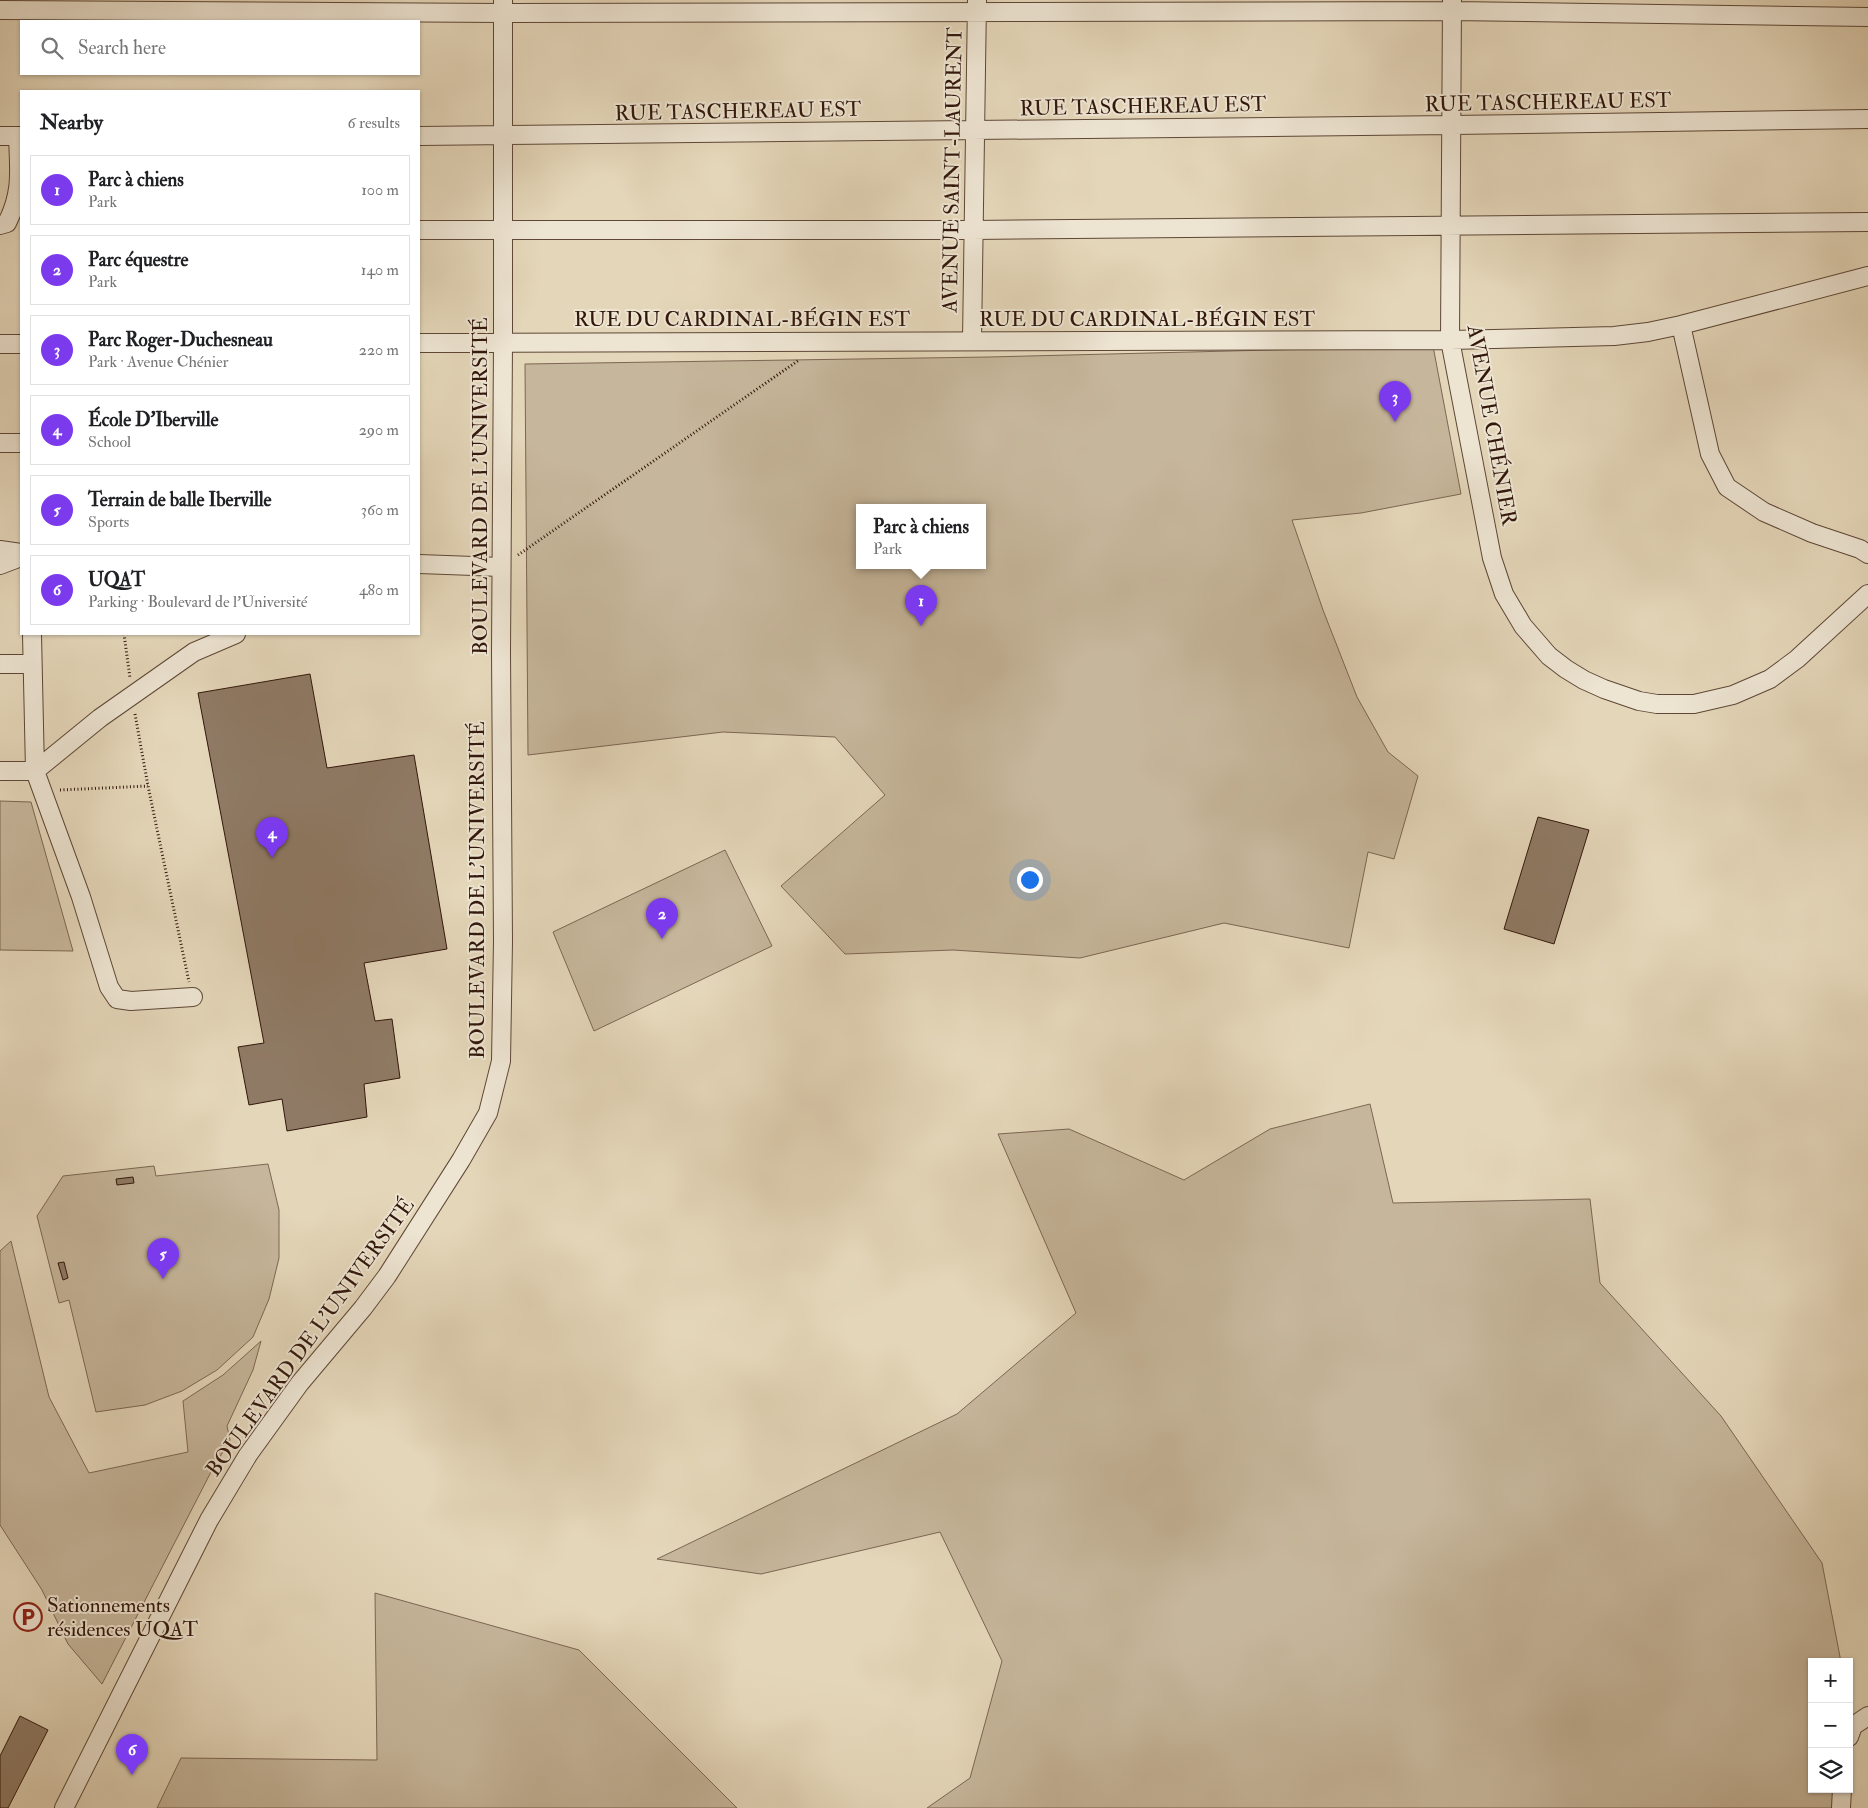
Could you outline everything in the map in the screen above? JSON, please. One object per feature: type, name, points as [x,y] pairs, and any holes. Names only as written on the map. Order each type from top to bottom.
[{"type":"street","name":"AVENUE SAINT-LAURENT","points":[[972,341],[977,6]]},
{"type":"street","points":[[0,10],[503,7],[1452,6],[1868,17]]},
{"type":"street","name":"AVENUE CHÉNIER","points":[[1452,6],[1450,340],[1492,558],[1504,594],[1523,626],[1549,656],[1566,669],[1604,689],[1639,701],[1657,704],[1694,704],[1733,695],[1770,678],[1797,659],[1868,594]]},
{"type":"street","name":"BOULEVARD DE L'UNIVERSITÉ","points":[[64,1808],[209,1520],[248,1456],[300,1383],[363,1308],[387,1276],[461,1160],[488,1113],[501,1061],[503,941],[501,882],[503,804],[501,567],[503,7]]},
{"type":"street","name":"RUE TASCHEREAU EST","points":[[420,136],[1452,126],[1845,121],[1868,119]]},
{"type":"street","points":[[1845,121],[1868,128]]},
{"type":"street","points":[[0,225],[7,223],[15,208],[20,186],[13,136]]},
{"type":"street","points":[[420,230],[973,230],[1868,222]]},
{"type":"street","name":"RUE DU CARDINAL-BÉGIN EST","points":[[420,343],[1450,340],[1614,336],[1681,324],[1868,276]]},
{"type":"street","points":[[1681,324],[1710,454],[1727,487],[1764,512],[1812,533],[1860,549],[1868,554]]},
{"type":"street","points":[[0,344],[20,344]]},
{"type":"street","points":[[0,444],[20,443]]},
{"type":"street","points":[[0,550],[20,553]]},
{"type":"street","points":[[0,565],[20,558]]},
{"type":"street","points":[[420,564],[501,567]]},
{"type":"street","points":[[32,635],[35,771],[82,897],[109,987],[117,999],[131,1002],[193,997]]},
{"type":"street","points":[[0,771],[35,771],[100,718],[194,652],[234,635]]},
{"type":"street","points":[[0,664],[32,664]]},
{"type":"street","points":[[1853,1729],[1868,1716]]},
{"type":"street","points":[[1841,1808],[1842,1793]]},
{"type":"path","points":[[501,567],[801,358]]},
{"type":"path","points":[[124,635],[132,695],[148,786],[193,997]]},
{"type":"path","points":[[42,790],[148,786]]},
{"type":"shaded area","points":[[1433,346],[1461,494],[1361,513],[1292,520],[1323,610],[1357,697],[1388,752],[1418,776],[1394,859],[1368,852],[1349,948],[1224,923],[1080,958],[953,950],[845,954],[781,886],[885,795],[835,737],[723,732],[528,755],[525,364],[989,357]]},
{"type":"shaded area","points":[[0,801],[31,802],[73,951],[0,950]]},
{"type":"shaded area","points":[[725,850],[772,946],[594,1031],[553,932]]},
{"type":"shaded area","points":[[1370,1104],[1393,1203],[1590,1199],[1600,1283],[1721,1416],[1822,1563],[1840,1658],[1808,1658],[1808,1793],[1842,1793],[1841,1808],[927,1808],[970,1778],[1002,1661],[940,1532],[761,1574],[657,1559],[957,1414],[1076,1313],[998,1134],[1069,1129],[1184,1180],[1270,1129]]},
{"type":"shaded area","points":[[268,1164],[279,1210],[279,1258],[269,1299],[253,1337],[217,1370],[182,1391],[145,1405],[96,1412],[69,1300],[59,1303],[37,1216],[63,1176],[154,1166],[156,1176]]},
{"type":"shaded area","points":[[11,1241],[49,1397],[89,1473],[188,1452],[183,1401],[223,1375],[261,1341],[253,1370],[227,1426],[230,1440],[212,1470],[102,1684],[68,1644],[42,1590],[0,1525],[0,1251]]},
{"type":"shaded area","points":[[375,1593],[579,1650],[737,1808],[157,1808],[181,1758],[377,1760]]},
{"type":"building","points":[[310,674],[327,768],[414,755],[447,949],[364,963],[375,1021],[392,1019],[400,1078],[364,1084],[367,1117],[287,1131],[282,1099],[249,1105],[238,1047],[264,1043],[198,693]]},
{"type":"building","points":[[1538,817],[1589,830],[1554,944],[1504,929]]},
{"type":"building","points":[[133,1177],[134,1183],[117,1185],[116,1179]]},
{"type":"building","points":[[64,1262],[68,1278],[63,1280],[58,1263]]},
{"type":"building","points":[[20,1716],[48,1730],[8,1808],[0,1808],[0,1756]]},
{"type":"place","name":"Parc Roger-Duchesneau","points":[[1395,422]]},
{"type":"place","name":"Parc à chiens","points":[[921,626]]},
{"type":"place","name":"École D'Iberville","points":[[272,858]]},
{"type":"place","name":"Parc équestre","points":[[662,939]]},
{"type":"place","name":"Terrain de balle Iberville","points":[[163,1279]]},
{"type":"place","name":"Sationnements résidences UQAT","points":[[28,1617]]},
{"type":"place","name":"UQAT","points":[[132,1775]]}]
